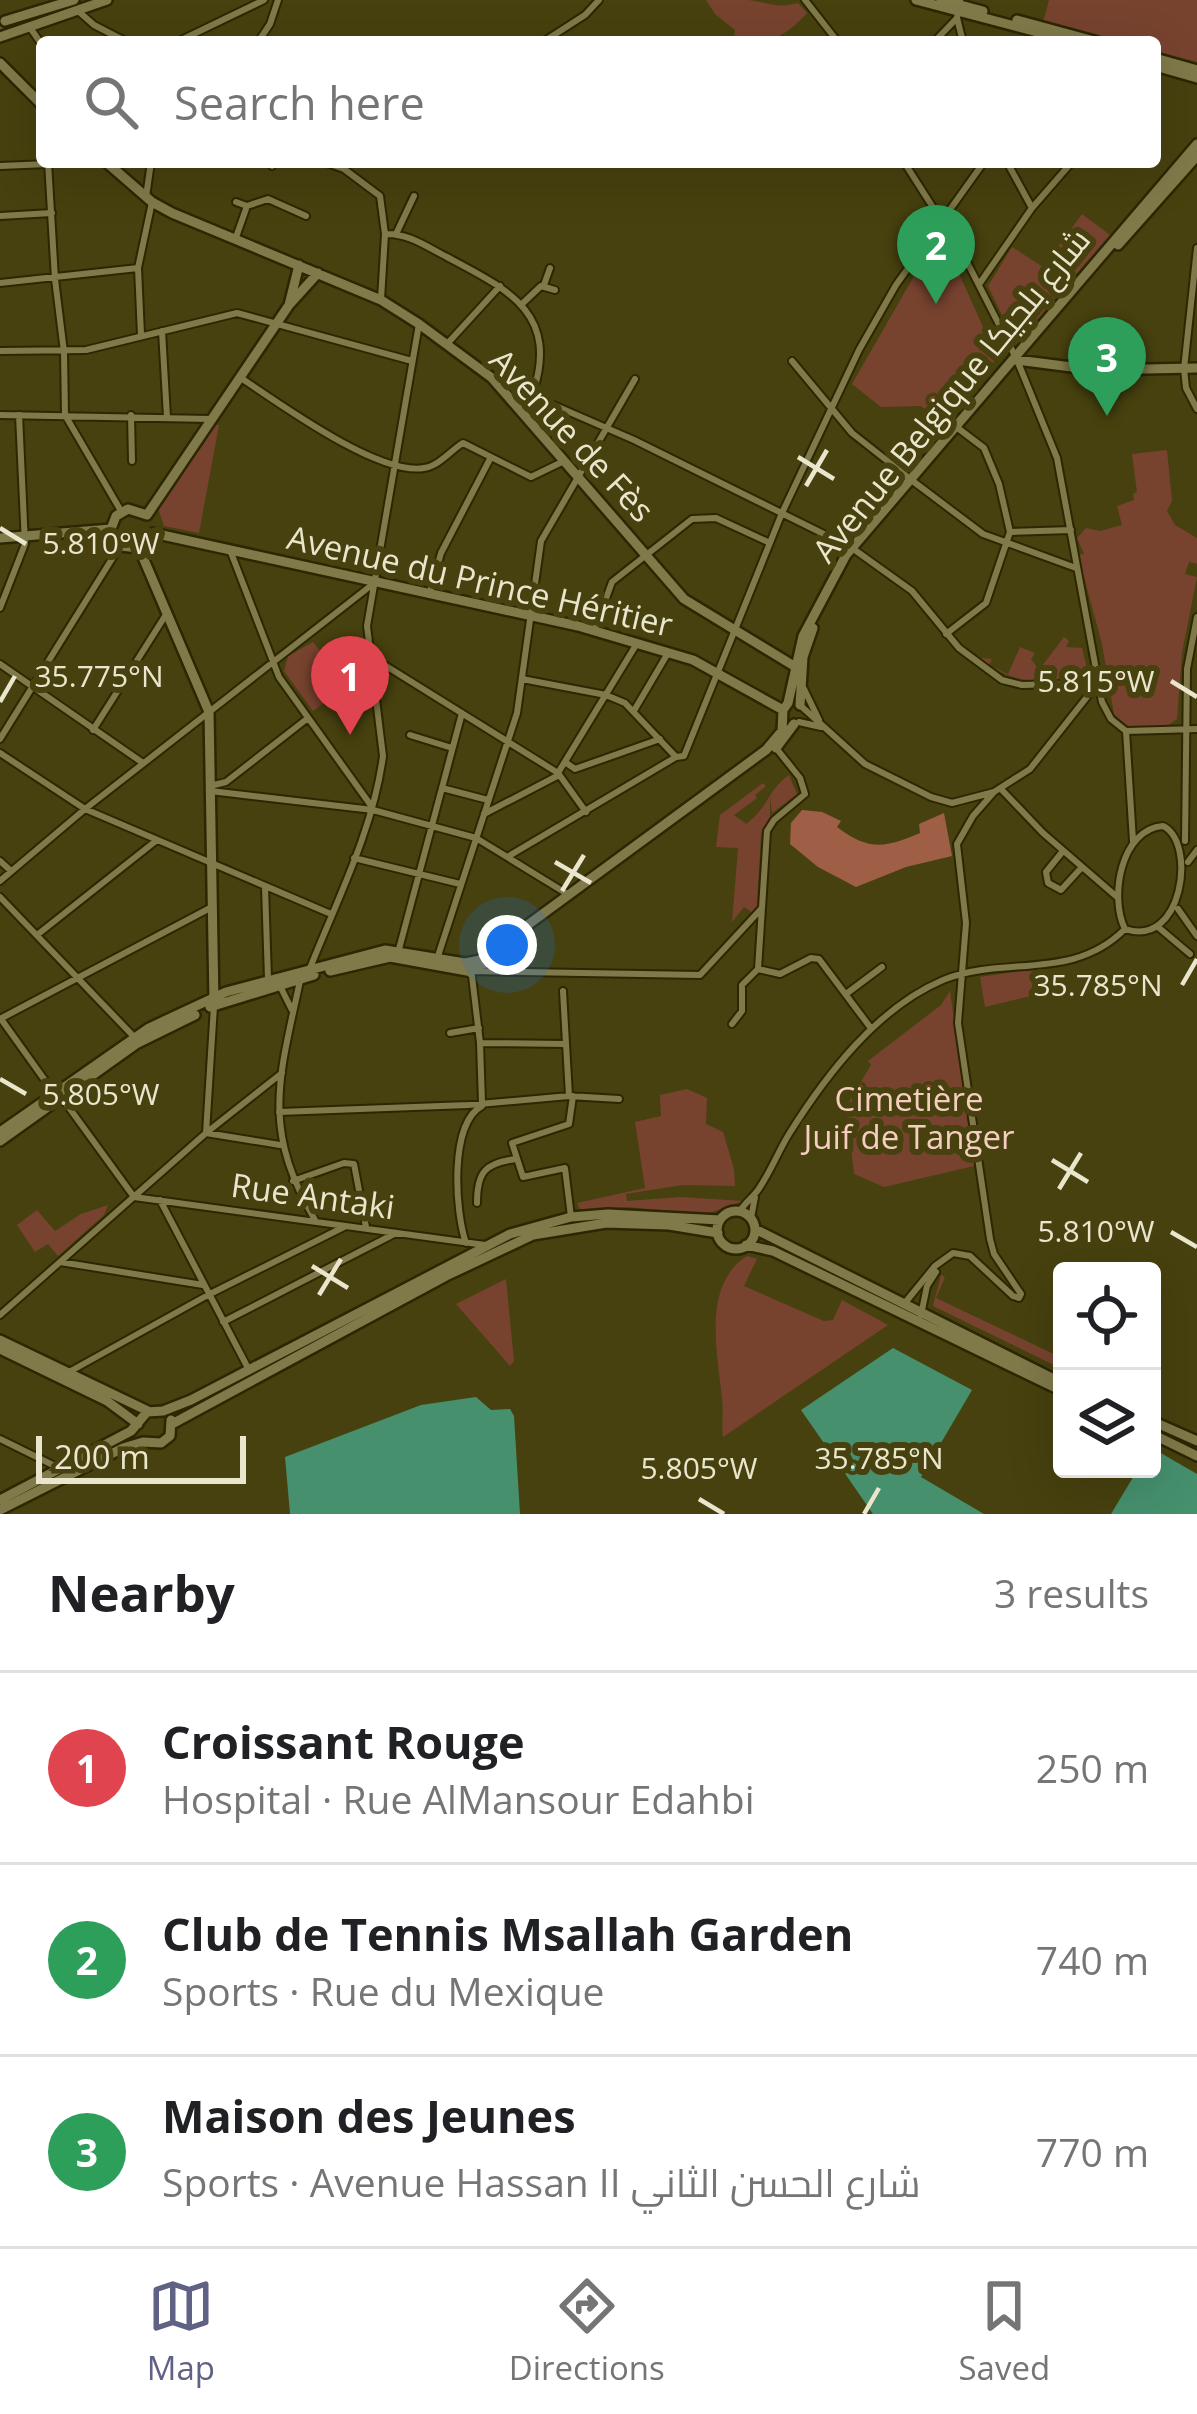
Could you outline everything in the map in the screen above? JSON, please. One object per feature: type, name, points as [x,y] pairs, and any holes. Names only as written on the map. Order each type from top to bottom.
[{"type":"main road","points":[[3,26],[56,0]]},
{"type":"main road","points":[[3,26],[89,0]]},
{"type":"main road","points":[[3,26],[107,0]]},
{"type":"main road","points":[[916,0],[1076,36]]},
{"type":"main road","points":[[941,0],[1053,36]]},
{"type":"main road","points":[[3,26],[29,26],[76,5]]},
{"type":"main road","points":[[0,63],[36,99]]},
{"type":"main road","points":[[1161,64],[1197,74]]},
{"type":"main road","name":"Avenue Belgique شارع بلجيكا","points":[[791,708],[794,666],[808,625],[855,549],[1197,144]]},
{"type":"main road","name":"Avenue Belgique شارع بلجيكا","points":[[912,480],[1197,156]]},
{"type":"main road","name":"Avenue de Fès","points":[[113,168],[149,199],[381,300],[419,324],[492,378],[684,599],[794,666]]},
{"type":"main road","points":[[289,305],[299,265]]},
{"type":"main road","points":[[147,514],[289,305],[318,273]]},
{"type":"main road","points":[[1016,357],[1095,370],[1197,368]]},
{"type":"main road","points":[[111,529],[121,511],[135,508],[147,514],[153,533],[139,548]]},
{"type":"main road","points":[[0,538],[111,529]]},
{"type":"main road","points":[[111,529],[120,546],[139,548]]},
{"type":"main road","name":"Avenue du Prince Héritier","points":[[153,533],[373,584],[531,614],[668,653],[791,708],[796,723]]},
{"type":"main road","points":[[139,548],[209,712],[214,1002]]},
{"type":"main road","name":"Avenue Belgique شارع بلجيكا","points":[[791,708],[814,626],[855,549]]},
{"type":"main road","points":[[794,666],[800,677]]},
{"type":"main road","points":[[0,1132],[136,1040],[214,1002],[268,980],[305,975],[390,957],[440,961],[476,962],[766,750],[779,737],[791,708],[803,716],[779,745],[481,967],[466,970],[440,961],[399,950],[305,975],[280,986],[214,1002]]},
{"type":"main road","points":[[0,1141],[58,1095]]},
{"type":"main road","points":[[718,1233],[720,1220],[729,1212],[740,1211],[753,1224],[1053,1382]]},
{"type":"main road","points":[[0,1344],[148,1411],[163,1411],[485,1246],[571,1217],[641,1214],[720,1220]]},
{"type":"main road","points":[[0,1510],[116,1451],[166,1440],[172,1424],[446,1276],[533,1235],[606,1223],[669,1225],[718,1233],[728,1246],[773,1251],[1053,1383]]},
{"type":"main road","points":[[746,1245],[753,1224]]},
{"type":"main road","points":[[65,1376],[117,1406],[138,1425],[146,1442]]},
{"type":"main road","points":[[117,1406],[123,1420],[117,1439]]},
{"type":"main road","points":[[0,1500],[117,1439],[138,1425],[148,1411]]},
{"type":"main road","points":[[163,1411],[172,1424]]},
{"type":"main road","points":[[1161,1425],[1197,1442]]},
{"type":"main road","points":[[1161,1438],[1197,1456]]},
{"type":"street","points":[[189,36],[264,0]]},
{"type":"street","points":[[262,36],[278,0]]},
{"type":"street","points":[[552,36],[599,0]]},
{"type":"street","points":[[805,0],[833,36]]},
{"type":"street","points":[[76,5],[94,25],[115,36]]},
{"type":"street","points":[[939,36],[963,7]]},
{"type":"street","points":[[29,26],[36,36]]},
{"type":"street","points":[[0,166],[36,164]]},
{"type":"street","points":[[49,168],[64,352],[64,415],[121,511]]},
{"type":"street","points":[[141,336],[138,268],[151,168]]},
{"type":"street","points":[[341,168],[380,196],[385,234],[381,300]]},
{"type":"street","points":[[908,168],[979,285],[1016,357],[1061,469],[1098,683],[1107,713],[1126,731],[1133,841],[1118,897],[1125,929]]},
{"type":"street","points":[[522,679],[605,695],[635,709],[675,756],[682,758],[782,513],[884,304],[980,168]]},
{"type":"street","points":[[1010,168],[1032,208]]},
{"type":"street","points":[[979,285],[1032,208],[1067,168]]},
{"type":"street","points":[[395,234],[414,196]]},
{"type":"street","points":[[236,202],[247,206],[268,199],[306,216]]},
{"type":"street","points":[[235,240],[247,206]]},
{"type":"street","points":[[0,216],[52,213]]},
{"type":"street","points":[[385,234],[395,234],[500,286],[523,304],[541,346],[533,393]]},
{"type":"street","points":[[1197,248],[1184,369],[1186,388],[1197,409]]},
{"type":"street","points":[[0,283],[138,268]]},
{"type":"street","points":[[523,304],[544,285],[550,268]]},
{"type":"street","points":[[544,285],[555,290]]},
{"type":"street","points":[[446,344],[500,286]]},
{"type":"street","points":[[0,352],[64,352],[235,314],[412,361]]},
{"type":"street","points":[[315,1220],[281,1145],[282,1073],[305,975],[372,809],[382,757],[367,626],[419,324]]},
{"type":"street","points":[[162,331],[167,417]]},
{"type":"street","points":[[792,361],[852,434],[976,530],[1076,568]]},
{"type":"street","points":[[492,378],[609,428],[855,549],[912,591],[962,650],[1011,684],[1098,683]]},
{"type":"street","points":[[241,379],[326,434],[394,466],[428,467],[464,443],[533,478],[562,462]]},
{"type":"street","points":[[440,961],[507,742],[522,679],[541,541],[635,379]]},
{"type":"street","points":[[0,415],[213,419]]},
{"type":"street","points":[[0,608],[25,536],[19,415]]},
{"type":"street","points":[[131,416],[132,461]]},
{"type":"street","points":[[946,634],[984,607],[1010,532],[991,461],[982,446],[959,429]]},
{"type":"street","points":[[429,595],[441,553],[491,457]]},
{"type":"street","points":[[594,632],[612,582],[699,518],[716,518],[770,543]]},
{"type":"street","points":[[1010,532],[1071,530]]},
{"type":"street","points":[[0,739],[120,546]]},
{"type":"street","points":[[230,550],[272,661],[372,809]]},
{"type":"street","points":[[0,881],[373,584]]},
{"type":"street","points":[[93,730],[167,614]]},
{"type":"street","points":[[1125,929],[1145,933],[1178,909],[1188,862],[1184,731],[1187,669],[1197,617]]},
{"type":"street","points":[[484,814],[558,774],[636,645]]},
{"type":"street","points":[[635,709],[668,653]]},
{"type":"street","points":[[370,656],[558,774],[586,812]]},
{"type":"street","points":[[0,664],[143,763]]},
{"type":"street","points":[[800,677],[824,728]]},
{"type":"street","points":[[903,1306],[953,1253],[964,1253],[1015,1297],[1022,1294],[994,1254],[990,1240],[958,1023],[965,914],[957,844],[973,816],[1037,761],[1098,683]]},
{"type":"street","points":[[791,708],[824,728],[865,764],[936,800],[950,803],[998,791]]},
{"type":"street","points":[[399,950],[462,713]]},
{"type":"street","points":[[210,788],[226,782],[308,718]]},
{"type":"street","points":[[796,723],[824,728]]},
{"type":"street","points":[[1126,731],[1197,729]]},
{"type":"street","points":[[410,735],[452,748]]},
{"type":"street","points":[[565,762],[574,769],[661,739]]},
{"type":"street","points":[[732,1024],[742,1011],[742,985],[758,969],[769,827],[805,794],[779,745]]},
{"type":"street","points":[[0,753],[85,809],[331,914]]},
{"type":"street","points":[[504,855],[516,854],[675,756]]},
{"type":"street","points":[[210,788],[372,809],[476,838],[570,896]]},
{"type":"street","points":[[442,788],[488,800]]},
{"type":"street","points":[[998,791],[1118,897]]},
{"type":"street","points":[[1133,841],[1148,828],[1163,826],[1174,830],[1185,844]]},
{"type":"street","points":[[37,935],[157,840]]},
{"type":"street","points":[[1188,862],[1197,850]]},
{"type":"street","points":[[1063,851],[1046,872],[1048,883],[1060,890],[1082,867]]},
{"type":"street","points":[[354,858],[460,884]]},
{"type":"street","points":[[0,861],[11,871]]},
{"type":"street","points":[[266,886],[268,980]]},
{"type":"street","points":[[0,897],[136,1040]]},
{"type":"street","points":[[134,1197],[0,1019],[212,907]]},
{"type":"street","points":[[466,970],[696,976],[710,968],[762,908]]},
{"type":"street","points":[[1178,909],[1197,936]]},
{"type":"street","points":[[1159,927],[1190,954]]},
{"type":"street","points":[[740,1211],[856,1041],[871,1029],[936,984],[1078,959],[1103,948],[1125,929]]},
{"type":"street","points":[[758,969],[780,974],[815,958],[822,961],[871,1029]]},
{"type":"street","points":[[846,994],[882,967]]},
{"type":"street","points":[[466,970],[472,976],[486,1102]]},
{"type":"street","points":[[280,986],[294,1013]]},
{"type":"street","points":[[563,992],[569,1124],[514,1140],[523,1177],[565,1168],[571,1217]]},
{"type":"street","points":[[206,1133],[214,1002]]},
{"type":"street","points":[[450,1033],[479,1028]]},
{"type":"street","points":[[480,1043],[565,1044]]},
{"type":"street","points":[[0,1315],[206,1133],[282,1073]]},
{"type":"street","points":[[279,1112],[571,1096],[619,1099]]},
{"type":"street","points":[[466,1243],[456,1191],[464,1133],[471,1112],[486,1102]]},
{"type":"street","points":[[206,1133],[281,1145]]},
{"type":"street","points":[[477,1203],[484,1167],[516,1159]]},
{"type":"street","points":[[293,1180],[353,1164],[367,1228]]},
{"type":"street","points":[[753,1224],[755,1194]]},
{"type":"street","name":"Rue Antaki","points":[[134,1197],[485,1246]]},
{"type":"street","points":[[160,1200],[249,1370]]},
{"type":"street","points":[[65,1376],[208,1294],[347,1226]]},
{"type":"street","points":[[223,1322],[397,1232]]},
{"type":"street","points":[[60,1262],[203,1285]]},
{"type":"street","points":[[921,1315],[927,1286],[940,1263]]},
{"type":"street","points":[[0,1439],[59,1468]]},
{"type":"green space","points":[[706,0],[798,3],[807,13],[778,36],[734,36],[735,30]]},
{"type":"green space","points":[[1049,0],[1197,0],[1197,62],[1161,53],[1161,36],[1097,36],[1043,22]]},
{"type":"green space","points":[[1082,214],[1110,235],[1016,344],[988,286],[1012,247],[1043,267]]},
{"type":"green space","points":[[943,238],[997,358],[929,438],[923,436],[930,414],[921,406],[881,407],[852,384],[933,243]]},
{"type":"green space","points":[[213,424],[219,425],[199,533],[164,526],[158,508]]},
{"type":"green space","points":[[1167,450],[1172,501],[1167,511],[1175,525],[1197,538],[1197,564],[1189,562],[1185,574],[1197,577],[1182,653],[1177,719],[1164,728],[1129,728],[1114,714],[1077,538],[1086,528],[1100,531],[1122,525],[1117,506],[1134,500],[1137,492],[1132,454]]},
{"type":"green space","points":[[1064,637],[1069,641],[1066,647],[1082,648],[1088,673],[1084,676],[1077,667],[1081,677],[1034,681],[1014,677],[993,667],[1008,674],[1020,647],[1035,653],[1031,659],[1039,670]]},
{"type":"green space","points":[[313,642],[330,663],[333,696],[313,711],[284,671],[288,656]]},
{"type":"green space","points":[[789,775],[797,794],[772,813],[770,797]]},
{"type":"green space","points":[[763,783],[766,786],[734,815],[746,824],[770,797],[770,817],[761,834],[757,906],[753,913],[744,907],[732,922],[738,848],[716,847],[720,815]]},
{"type":"green space","points":[[1035,969],[1039,994],[985,1007],[980,977]]},
{"type":"green space","name":"Cimetière Juif de Tanger","points":[[950,991],[974,1166],[884,1187],[854,1174],[846,1107],[871,1065],[868,1061],[941,1005]]},
{"type":"green space","points":[[687,1089],[707,1098],[706,1124],[723,1132],[735,1186],[682,1185],[626,1194],[627,1201],[681,1197],[743,1201],[707,1214],[627,1207],[581,1211],[577,1203],[645,1188],[635,1122],[661,1116],[660,1095]]},
{"type":"green space","points":[[108,1205],[104,1215],[58,1256],[48,1244],[35,1252],[17,1225],[37,1210],[55,1231],[81,1214]]},
{"type":"green space","points":[[747,1256],[757,1259],[744,1286],[824,1321],[833,1320],[842,1300],[888,1325],[723,1437],[718,1302],[723,1284]]},
{"type":"green space","points":[[941,1275],[945,1277],[936,1298],[1053,1354],[1053,1365],[933,1306]]},
{"type":"green space","points":[[506,1279],[514,1361],[510,1366],[456,1304]]},
{"type":"shaded area","points":[[802,810],[822,812],[841,821],[837,827],[848,835],[877,845],[920,833],[919,824],[944,813],[952,856],[906,867],[856,887],[818,867],[790,844],[791,823]]},
{"type":"shaded area","points":[[893,1348],[972,1390],[921,1477],[984,1514],[873,1514],[801,1410]]},
{"type":"shaded area","points":[[476,1397],[491,1410],[510,1409],[514,1416],[520,1514],[290,1514],[285,1457],[421,1405]]},
{"type":"shaded area","points":[[1161,1453],[1197,1474],[1197,1514],[1111,1514],[1133,1478],[1161,1478]]},
{"type":"tunnel","points":[[0,29],[5,27]]},
{"type":"place","name":"Club de Tennis Msallah Garden","points":[[936,304]]},
{"type":"place","name":"Maison des Jeunes","points":[[1107,416]]},
{"type":"place","name":"Croissant Rouge","points":[[350,735]]}]
